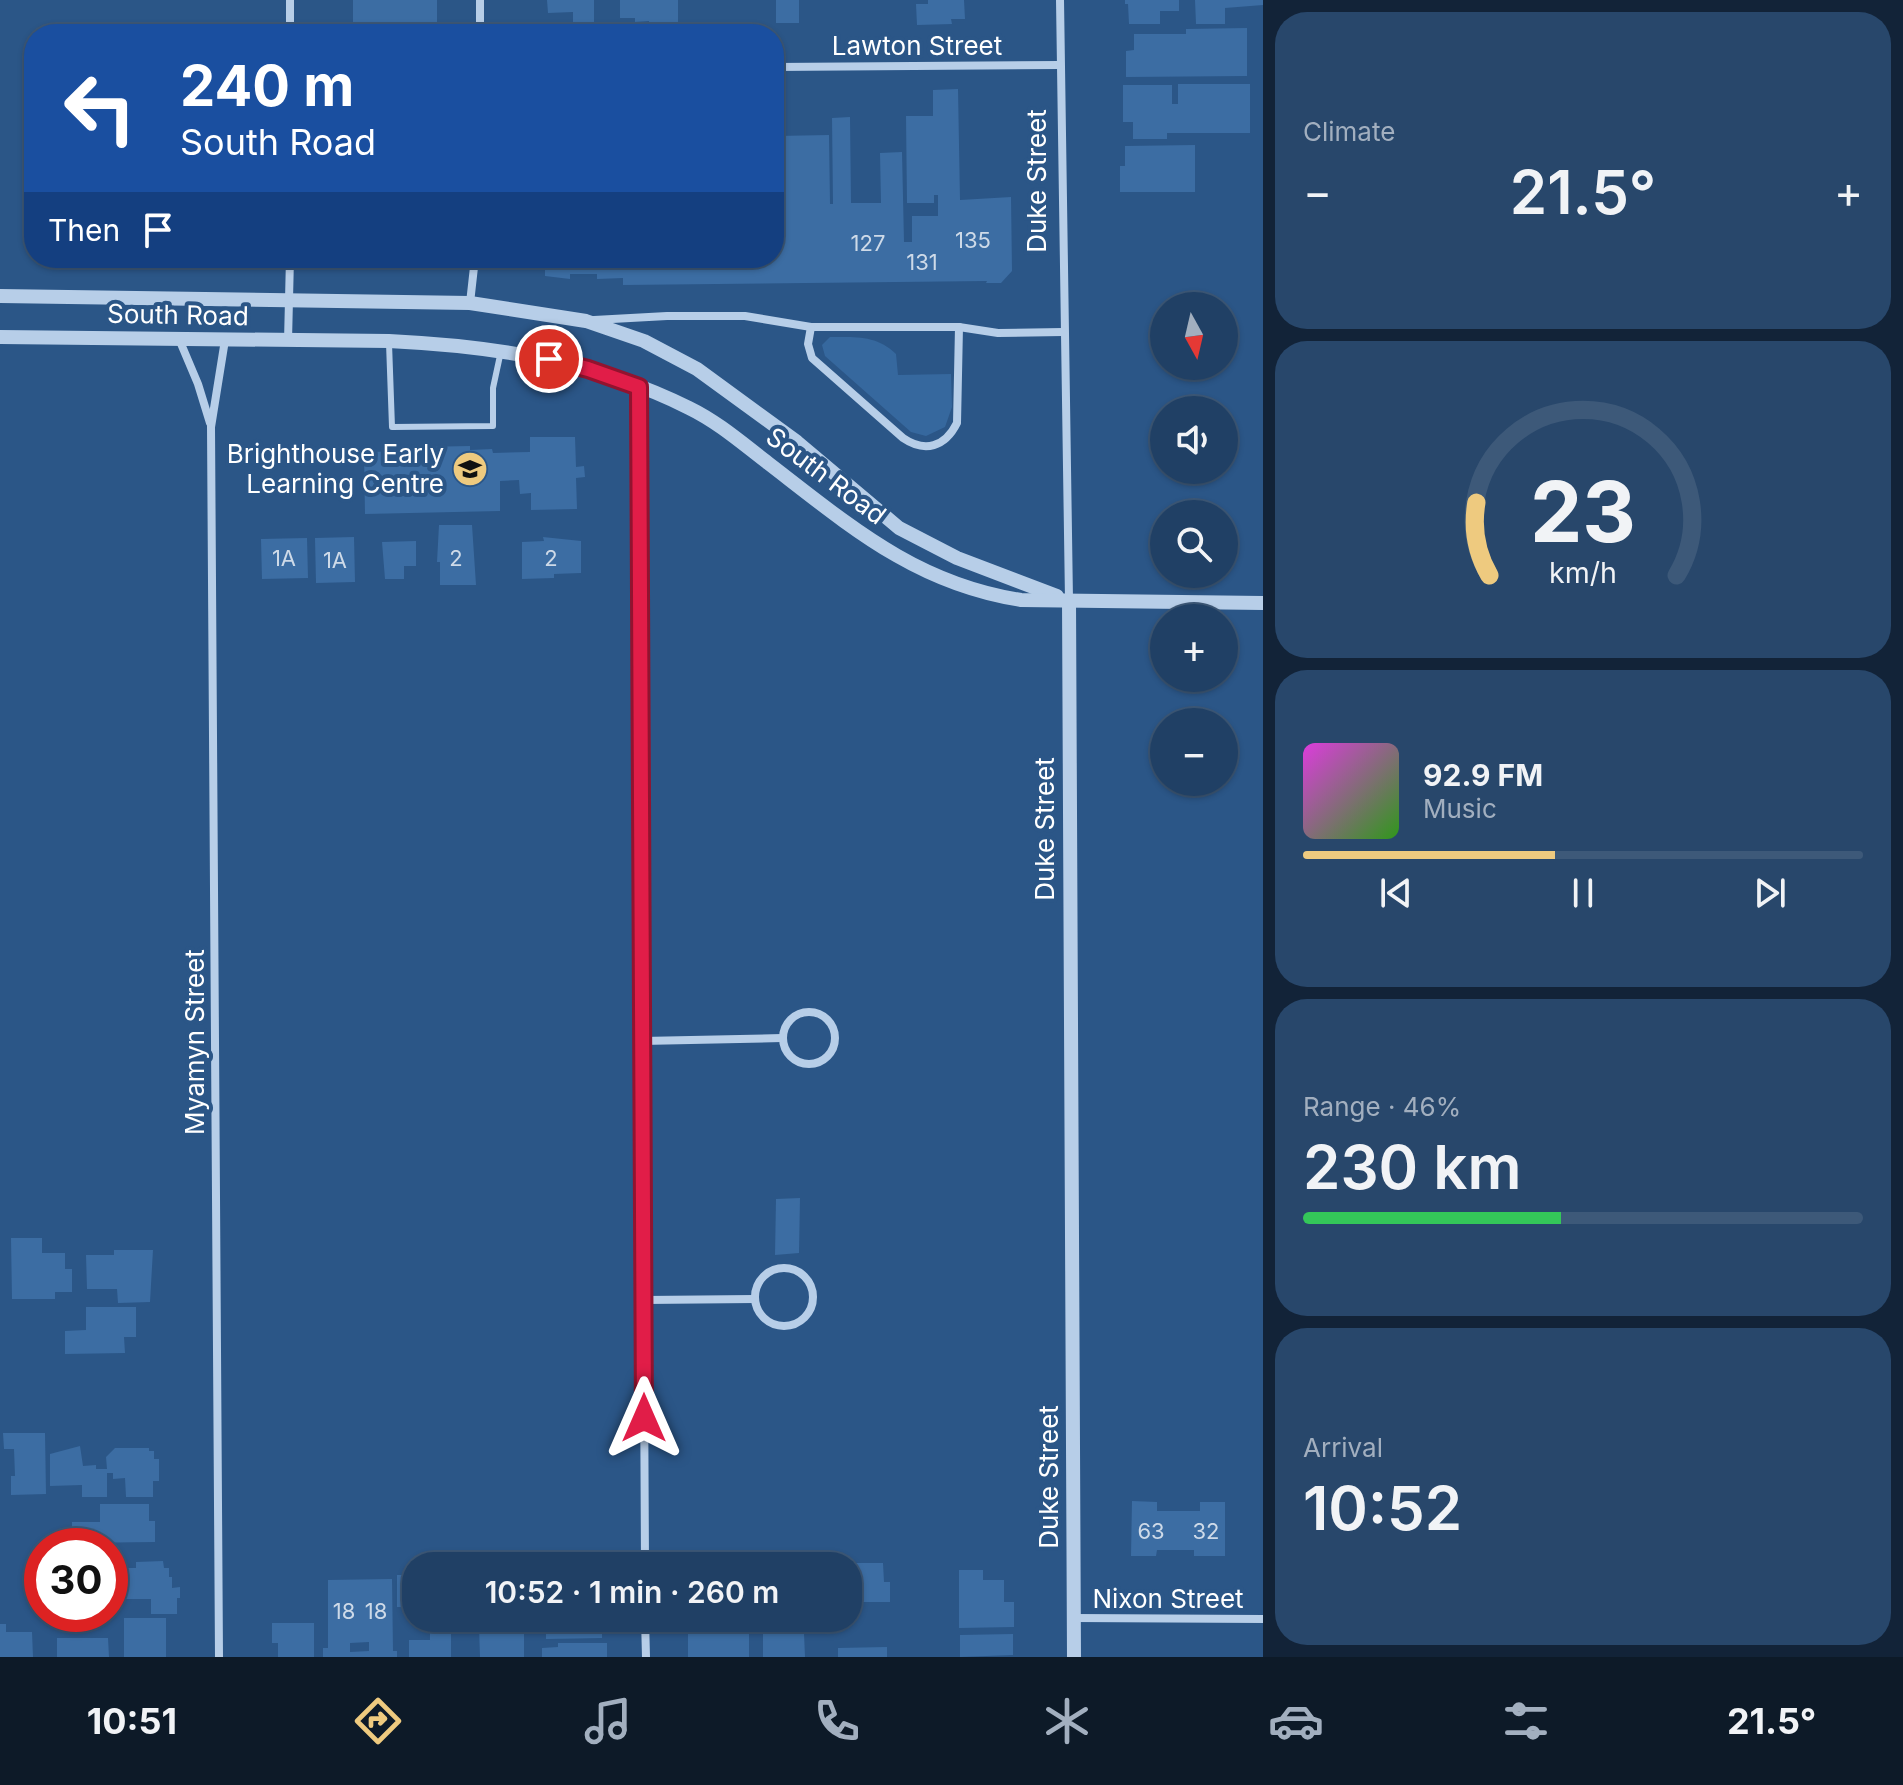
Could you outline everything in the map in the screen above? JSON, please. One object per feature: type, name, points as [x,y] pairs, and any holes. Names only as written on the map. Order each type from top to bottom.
[{"type":"street","points":[[290,0],[290,24]]},
{"type":"street","points":[[480,0],[480,24]]},
{"type":"street","name":"Duke Street","points":[[1060,0],[1069,600],[1074,1657]]},
{"type":"street","name":"Lawton Street","points":[[784,67],[1060,65]]},
{"type":"street","points":[[288,341],[290,268]]},
{"type":"street","points":[[470,303],[474,268]]},
{"type":"street","name":"South Road","points":[[0,296],[470,303],[586,321],[644,341],[697,369],[797,442],[899,528],[957,558],[1069,600]]},
{"type":"street","name":"South Road","points":[[586,321],[667,316],[745,316],[811,327],[959,327],[998,333],[1063,332]]},
{"type":"street","points":[[811,327],[808,344],[812,358],[903,438],[924,447],[951,436],[957,423],[959,327]]},
{"type":"street","name":"South Road","points":[[0,337],[446,344],[501,351],[588,369],[691,408],[731,434],[879,546],[936,577],[983,594],[1021,600],[1069,600]]},
{"type":"street","name":"Myamyn Street","points":[[179,339],[198,384],[211,427]]},
{"type":"street","name":"Myamyn Street","points":[[219,1657],[211,427],[225,340]]},
{"type":"street","points":[[639,387],[645,1552]]},
{"type":"street","points":[[1069,600],[1263,603]]},
{"type":"street","points":[[804,1012],[822,1015],[834,1028],[836,1037],[835,1046],[825,1059],[809,1064],[793,1060],[782,1038],[789,1021],[804,1012]]},
{"type":"street","points":[[642,1041],[782,1038]]},
{"type":"street","points":[[782,1267],[800,1272],[807,1278],[814,1295],[813,1305],[801,1321],[781,1326],[763,1318],[755,1299],[755,1290],[765,1275],[782,1267]]},
{"type":"street","points":[[644,1300],[755,1299]]},
{"type":"street","name":"Nixon Street","points":[[1074,1618],[1263,1619]]},
{"type":"street","points":[[645,1632],[646,1657]]},
{"type":"lane","points":[[389,341],[392,427],[493,426],[493,388],[501,351]]},
{"type":"shaded area","points":[[830,337],[865,338],[881,343],[896,354],[898,375],[951,374],[952,407],[945,427],[926,436],[911,432],[825,356],[822,345]]},
{"type":"building","points":[[353,0],[437,0],[437,24],[353,24]]},
{"type":"building","points":[[547,0],[594,0],[594,23],[573,23],[573,12],[548,13]]},
{"type":"building","points":[[620,0],[678,0],[678,23],[649,24],[649,21],[635,22],[635,18],[620,18]]},
{"type":"building","points":[[776,0],[799,0],[799,23],[776,23]]},
{"type":"building","points":[[928,0],[964,0],[965,19],[951,19],[952,24],[917,25],[916,4],[928,4]]},
{"type":"building","points":[[1125,0],[1179,0],[1179,11],[1160,11],[1160,24],[1129,24]]},
{"type":"building","points":[[1195,0],[1263,0],[1263,5],[1225,8],[1225,24],[1196,24]]},
{"type":"building","points":[[1247,28],[1247,76],[1126,77],[1126,51],[1134,50],[1134,34],[1186,34],[1186,29]]},
{"type":"building","points":[[1178,84],[1250,84],[1250,133],[1167,133],[1167,139],[1133,139],[1133,122],[1123,122],[1123,85],[1172,85],[1172,104],[1178,104]]},
{"type":"building","points":[[958,89],[960,200],[1011,197],[1012,271],[1001,283],[623,285],[623,278],[597,279],[597,274],[570,274],[570,279],[545,276],[545,269],[540,268],[784,268],[784,136],[829,135],[830,204],[833,204],[832,118],[850,117],[851,203],[881,203],[880,153],[902,152],[904,242],[912,242],[912,216],[938,216],[938,195],[934,195],[934,203],[907,203],[906,116],[933,116],[933,90]]},
{"type":"building","points":[[1195,145],[1195,192],[1120,192],[1120,166],[1125,166],[1125,146]]},
{"type":"building","points":[[530,437],[575,437],[576,467],[584,466],[585,477],[576,478],[577,509],[531,510],[531,493],[520,494],[519,480],[500,481],[500,511],[365,514],[364,452],[470,446],[470,450],[492,449],[493,453],[530,452]]},
{"type":"building","points":[[439,525],[472,525],[476,585],[440,585],[440,562],[437,562]]},
{"type":"building","points":[[354,537],[355,582],[316,583],[315,538]]},
{"type":"building","points":[[543,537],[581,541],[581,573],[522,579],[522,542],[544,541]]},
{"type":"building","points":[[307,538],[308,578],[262,579],[261,539]]},
{"type":"building","points":[[416,541],[416,566],[404,566],[404,579],[385,579],[382,542]]},
{"type":"building","points":[[800,1198],[799,1253],[775,1255],[776,1199]]},
{"type":"building","points":[[11,1238],[42,1238],[42,1253],[65,1253],[65,1269],[72,1269],[72,1292],[55,1292],[55,1299],[12,1299]]},
{"type":"building","points":[[114,1250],[153,1250],[150,1302],[118,1303],[117,1289],[87,1289],[86,1255],[114,1255]]},
{"type":"building","points":[[86,1307],[136,1307],[136,1337],[124,1337],[125,1353],[65,1354],[65,1331],[86,1330]]},
{"type":"building","points":[[3,1433],[45,1433],[46,1494],[11,1495],[11,1476],[15,1476],[14,1449],[4,1449]]},
{"type":"building","points":[[80,1446],[83,1466],[96,1465],[96,1469],[107,1469],[106,1457],[115,1448],[149,1448],[149,1451],[154,1451],[154,1459],[159,1459],[159,1481],[153,1481],[153,1497],[126,1497],[125,1478],[113,1479],[113,1473],[107,1473],[107,1497],[82,1497],[82,1485],[50,1486],[50,1454]]},
{"type":"building","points":[[1132,1501],[1157,1502],[1157,1511],[1200,1511],[1200,1502],[1225,1502],[1225,1556],[1194,1556],[1194,1550],[1157,1550],[1156,1556],[1131,1556]]},
{"type":"building","points":[[100,1504],[149,1504],[149,1521],[155,1521],[155,1542],[128,1542],[128,1528],[72,1528],[72,1522],[100,1522]]},
{"type":"building","points":[[163,1561],[164,1568],[169,1568],[172,1588],[180,1587],[177,1614],[151,1614],[151,1599],[128,1599],[128,1568],[136,1568],[136,1562]]},
{"type":"building","points":[[862,1563],[883,1563],[884,1582],[890,1582],[890,1602],[862,1602]]},
{"type":"building","points":[[959,1570],[983,1570],[983,1580],[1004,1580],[1004,1602],[1014,1602],[1014,1627],[959,1628]]},
{"type":"building","points":[[397,1575],[402,1575],[402,1607],[397,1607]]},
{"type":"building","points":[[392,1579],[393,1651],[397,1651],[397,1657],[323,1657],[323,1648],[328,1648],[328,1580]],"holes":[[[369,1642],[369,1651],[350,1652],[350,1643]]]},
{"type":"building","points":[[128,1618],[166,1618],[166,1657],[124,1657],[124,1632],[128,1632]]},
{"type":"building","points":[[272,1623],[314,1623],[314,1657],[278,1657],[278,1643],[272,1643]]},
{"type":"building","points":[[0,1624],[6,1624],[6,1632],[32,1632],[33,1657],[0,1657]]},
{"type":"building","points":[[430,1632],[451,1632],[451,1657],[409,1657],[409,1640],[430,1640]]},
{"type":"building","points":[[479,1632],[524,1632],[524,1657],[480,1657]]},
{"type":"building","points":[[546,1632],[602,1632],[602,1638],[546,1639]]},
{"type":"building","points":[[688,1632],[749,1632],[749,1657],[688,1657]]},
{"type":"building","points":[[763,1633],[804,1633],[805,1657],[763,1657]]},
{"type":"building","points":[[1013,1634],[1013,1655],[960,1657],[960,1635]]},
{"type":"building","points":[[57,1638],[108,1638],[109,1657],[57,1657]]},
{"type":"building","points":[[558,1643],[607,1643],[607,1657],[542,1657],[542,1648],[558,1647]]},
{"type":"building","points":[[887,1647],[887,1657],[838,1657],[838,1648]]},
{"type":"place","name":"Brighthouse Early Learning Centre","points":[[470,469]]},
{"type":"route","points":[[549,359],[639,387],[644,1418]]}]
